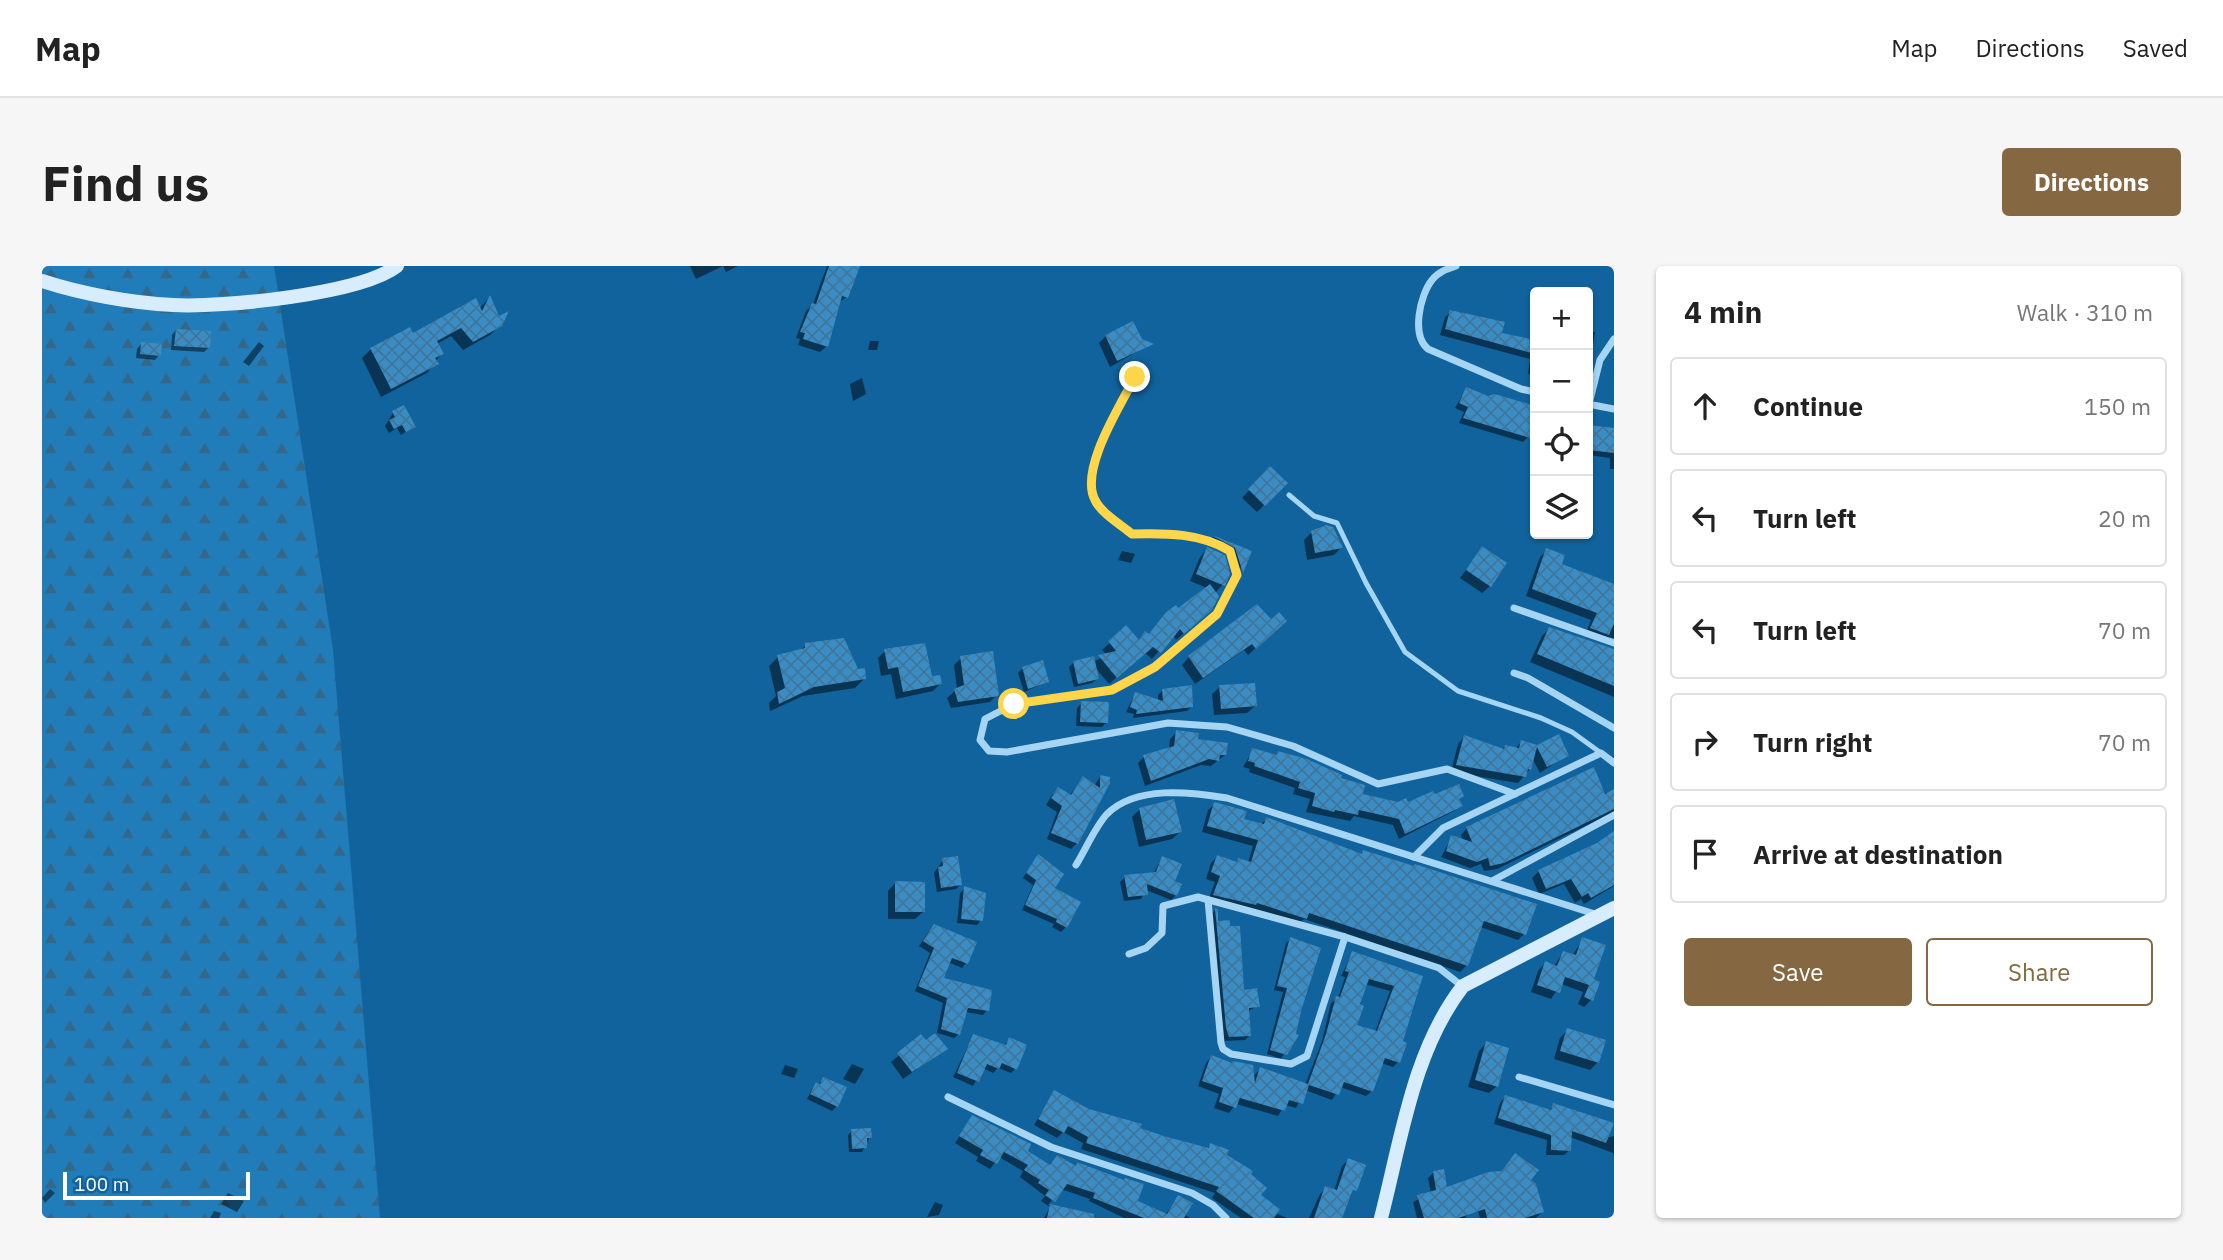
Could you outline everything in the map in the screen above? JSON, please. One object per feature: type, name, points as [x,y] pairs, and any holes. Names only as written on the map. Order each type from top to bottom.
[{"type":"street","points":[[42,281],[142,302],[176,306],[246,301],[342,288],[376,279],[397,266]]},
{"type":"street","points":[[1456,266],[1434,277],[1427,290],[1417,331],[1421,343],[1509,384],[1530,390]]},
{"type":"street","points":[[1593,386],[1600,360],[1614,339]]},
{"type":"street","points":[[1135,377],[1107,432],[1090,476],[1095,501],[1132,534],[1166,533],[1214,541],[1230,551],[1237,575],[1217,614],[1155,667],[1112,690],[1014,704],[985,719],[980,740],[989,751],[1007,752],[1168,723],[1227,727],[1293,746],[1378,784],[1447,769],[1516,794]]},
{"type":"street","points":[[1593,405],[1614,409]]},
{"type":"street","points":[[1514,608],[1614,643]]},
{"type":"street","points":[[1514,673],[1528,678],[1614,727]]},
{"type":"street","points":[[1414,857],[1443,828],[1601,753],[1614,763]]},
{"type":"street","points":[[1076,865],[1107,814],[1138,798],[1174,792],[1227,798],[1600,915]]},
{"type":"street","points":[[1492,881],[1614,814]]},
{"type":"street","points":[[1129,954],[1146,948],[1162,933],[1163,906],[1199,897],[1345,937],[1439,968],[1463,986]]},
{"type":"street","points":[[1208,900],[1221,1043],[1223,1049],[1231,1054],[1290,1064],[1307,1056],[1345,937]]},
{"type":"street","points":[[1381,1218],[1420,1068],[1437,1028],[1463,986],[1614,908]]},
{"type":"street","points":[[1519,1077],[1614,1105]]},
{"type":"street","points":[[948,1097],[1051,1147],[1192,1193],[1213,1205],[1226,1218]]},
{"type":"lane","points":[[1289,495],[1314,516],[1337,523],[1366,583],[1405,652],[1458,691],[1541,718],[1572,732],[1601,753]]},
{"type":"green space","points":[[42,266],[274,266],[333,650],[380,1218],[42,1218]]},
{"type":"building","points":[[829,266],[860,266],[848,298],[842,296],[828,347],[803,339],[805,333],[800,332],[812,303],[816,304]]},
{"type":"building","points":[[490,295],[499,316],[509,311],[502,326],[473,342],[461,328],[437,341],[444,354],[435,358],[439,364],[391,389],[370,348],[410,327],[413,333],[476,298],[482,311]]},
{"type":"building","points":[[1450,310],[1505,322],[1502,333],[1530,339],[1530,353],[1445,329]]},
{"type":"building","points":[[1133,321],[1142,339],[1154,344],[1117,361],[1105,335]]},
{"type":"building","points":[[176,329],[211,331],[210,348],[174,346]]},
{"type":"building","points":[[141,342],[162,344],[161,356],[140,354]]},
{"type":"building","points":[[1466,387],[1488,396],[1495,394],[1530,404],[1530,438],[1463,418],[1468,407],[1459,403]]},
{"type":"building","points":[[404,405],[416,427],[406,432],[402,425],[394,429],[389,420],[395,417],[392,411]]},
{"type":"building","points":[[1593,426],[1614,428],[1614,453],[1593,451]]},
{"type":"building","points":[[1270,466],[1288,483],[1265,506],[1248,489]]},
{"type":"building","points":[[1326,525],[1333,527],[1343,548],[1315,553],[1311,531]]},
{"type":"building","points":[[1212,535],[1252,551],[1243,573],[1235,548]]},
{"type":"building","points":[[1482,546],[1507,563],[1491,587],[1466,570]]},
{"type":"building","points":[[1207,547],[1225,555],[1230,574],[1225,586],[1196,574]]},
{"type":"building","points":[[1546,548],[1565,555],[1562,564],[1614,584],[1614,624],[1609,635],[1590,628],[1597,613],[1532,589]]},
{"type":"building","points":[[1210,584],[1219,596],[1212,610],[1184,634],[1180,629],[1161,653],[1153,647],[1117,678],[1098,655],[1116,651],[1108,641],[1126,625],[1139,640],[1145,631],[1149,634],[1166,612],[1176,605],[1178,608]]},
{"type":"building","points":[[1257,604],[1271,619],[1279,612],[1287,621],[1256,649],[1252,644],[1203,678],[1188,656]]},
{"type":"building","points":[[1549,627],[1614,649],[1614,686],[1537,654]]},
{"type":"building","points":[[844,638],[858,669],[865,668],[866,679],[814,687],[779,704],[777,692],[785,688],[777,655],[805,648],[805,643]]},
{"type":"building","points":[[925,643],[932,676],[940,675],[942,684],[903,692],[898,667],[888,669],[884,649]]},
{"type":"building","points":[[993,651],[999,696],[958,702],[954,689],[964,685],[960,656]]},
{"type":"building","points":[[1094,656],[1099,679],[1078,684],[1073,661]]},
{"type":"building","points":[[1043,660],[1049,682],[1028,689],[1022,667]]},
{"type":"building","points":[[1255,683],[1257,706],[1221,709],[1219,685]]},
{"type":"building","points":[[1192,685],[1193,707],[1136,714],[1137,710],[1130,707],[1135,692],[1163,701],[1162,689]]},
{"type":"building","points":[[1081,701],[1109,702],[1108,723],[1080,722]]},
{"type":"building","points":[[1176,730],[1199,733],[1198,739],[1228,743],[1226,755],[1220,755],[1219,761],[1209,759],[1151,781],[1143,755],[1174,746]]},
{"type":"building","points":[[1559,734],[1569,756],[1547,767],[1537,747],[1531,770],[1528,769],[1526,777],[1456,765],[1464,735],[1504,749],[1505,745],[1519,748],[1521,740],[1537,745]]},
{"type":"building","points":[[1252,748],[1277,755],[1278,751],[1307,759],[1342,775],[1341,778],[1365,785],[1363,794],[1398,802],[1406,798],[1408,802],[1459,784],[1464,796],[1459,799],[1463,806],[1405,834],[1399,819],[1359,810],[1358,815],[1312,806],[1315,793],[1298,788],[1300,782],[1254,766],[1255,763],[1248,761]]},
{"type":"building","points":[[1594,767],[1605,794],[1614,789],[1614,809],[1504,863],[1490,866],[1488,858],[1477,862],[1446,851],[1451,835],[1472,842],[1466,827]]},
{"type":"building","points":[[1100,775],[1110,777],[1110,783],[1078,844],[1051,833],[1062,806],[1051,798],[1058,787],[1071,795],[1083,776],[1100,788]]},
{"type":"building","points":[[1174,799],[1182,832],[1146,840],[1139,808]]},
{"type":"building","points":[[1214,802],[1247,811],[1244,819],[1264,824],[1266,817],[1362,854],[1363,850],[1414,866],[1415,864],[1537,904],[1526,935],[1484,921],[1468,966],[1309,913],[1307,919],[1257,903],[1256,905],[1213,895],[1220,876],[1211,872],[1217,855],[1237,862],[1238,858],[1251,862],[1258,840],[1207,826]]},
{"type":"building","points":[[1614,831],[1614,885],[1591,898],[1588,893],[1582,897],[1571,879],[1546,889],[1538,870],[1597,843]]},
{"type":"building","points":[[1038,854],[1064,874],[1055,888],[1081,902],[1067,928],[1056,922],[1057,919],[1025,905],[1036,880],[1026,873]]},
{"type":"building","points":[[958,856],[962,885],[941,888],[938,867],[943,866],[942,858]]},
{"type":"building","points":[[1162,856],[1182,864],[1175,881],[1182,884],[1177,896],[1147,884],[1148,895],[1128,897],[1124,875],[1156,872]]},
{"type":"building","points":[[895,881],[925,882],[925,912],[895,912]]},
{"type":"building","points":[[964,886],[986,893],[983,921],[961,919]]},
{"type":"building","points":[[1215,908],[1218,909],[1218,921],[1230,920],[1230,926],[1240,926],[1244,990],[1257,988],[1260,1007],[1249,1008],[1251,1036],[1229,1037],[1226,1028]]},
{"type":"building","points":[[934,924],[977,942],[968,964],[952,958],[944,978],[992,990],[989,1011],[968,1008],[960,1035],[941,1029],[947,998],[918,986],[934,948],[923,941]]},
{"type":"building","points":[[1290,937],[1321,948],[1301,1011],[1296,1034],[1299,1035],[1287,1055],[1270,1050],[1287,988],[1277,986]]},
{"type":"building","points":[[1582,937],[1606,945],[1594,979],[1600,982],[1593,1001],[1584,997],[1589,985],[1565,977],[1560,993],[1537,985],[1545,961],[1557,966],[1563,951],[1576,955]]},
{"type":"building","points":[[1352,951],[1423,976],[1403,1041],[1407,1043],[1400,1063],[1385,1058],[1373,1092],[1344,1082],[1339,1095],[1309,1085],[1303,1104],[1289,1100],[1285,1111],[1240,1098],[1236,1108],[1219,1102],[1223,1088],[1202,1081],[1211,1055],[1232,1063],[1253,1065],[1255,1083],[1260,1067],[1308,1084],[1336,996],[1340,997],[1349,972],[1345,971]],"holes":[[[1369,979],[1394,986],[1377,1031],[1357,1025],[1364,1006],[1360,1004]]]},
{"type":"building","points":[[1567,1028],[1606,1040],[1599,1063],[1560,1051]]},
{"type":"building","points":[[935,1033],[948,1049],[912,1072],[897,1053],[921,1034],[926,1040]]},
{"type":"building","points":[[973,1034],[1006,1045],[1009,1037],[1027,1045],[1017,1070],[1002,1063],[999,1069],[987,1064],[979,1082],[957,1073]]},
{"type":"building","points":[[1486,1041],[1509,1048],[1498,1087],[1475,1080]]},
{"type":"building","points":[[823,1077],[847,1087],[838,1107],[810,1094],[816,1082],[820,1084]]},
{"type":"building","points":[[1054,1090],[1089,1109],[1142,1124],[1140,1128],[1209,1148],[1210,1143],[1229,1150],[1227,1155],[1253,1171],[1251,1174],[1267,1188],[1261,1195],[1280,1209],[1274,1218],[1254,1218],[1216,1191],[1219,1187],[1086,1143],[1088,1137],[1068,1126],[1064,1133],[1038,1119]]},
{"type":"building","points":[[1505,1095],[1551,1110],[1553,1103],[1614,1123],[1606,1143],[1572,1131],[1571,1151],[1551,1150],[1551,1135],[1498,1118]]},
{"type":"building","points":[[972,1115],[1031,1144],[1028,1151],[1050,1165],[1057,1155],[1076,1166],[1077,1162],[1124,1180],[1125,1178],[1144,1184],[1138,1201],[1167,1214],[1178,1195],[1193,1203],[1184,1218],[1144,1218],[1093,1198],[1095,1193],[1067,1184],[1055,1202],[1045,1195],[1049,1190],[1038,1183],[1040,1180],[1024,1170],[1028,1165],[1004,1152],[997,1164],[980,1155],[983,1150],[959,1136]]},
{"type":"building","points":[[871,1128],[872,1138],[867,1138],[867,1148],[852,1149],[851,1129]]},
{"type":"building","points":[[1515,1153],[1539,1170],[1531,1180],[1536,1184],[1544,1212],[1525,1218],[1487,1218],[1485,1209],[1458,1218],[1424,1218],[1417,1195],[1436,1190],[1433,1171],[1444,1169],[1447,1187],[1488,1172],[1502,1171]]},
{"type":"building","points":[[1348,1158],[1366,1165],[1357,1191],[1353,1190],[1342,1218],[1314,1218],[1325,1186],[1337,1190]]},
{"type":"building","points":[[1050,1204],[1094,1214],[1094,1218],[1047,1218]]},
{"type":"route","points":[[1014,704],[1112,690],[1155,667],[1217,614],[1237,575],[1230,551],[1214,541],[1166,533],[1132,534],[1095,501],[1090,476],[1107,432],[1135,377]]}]
